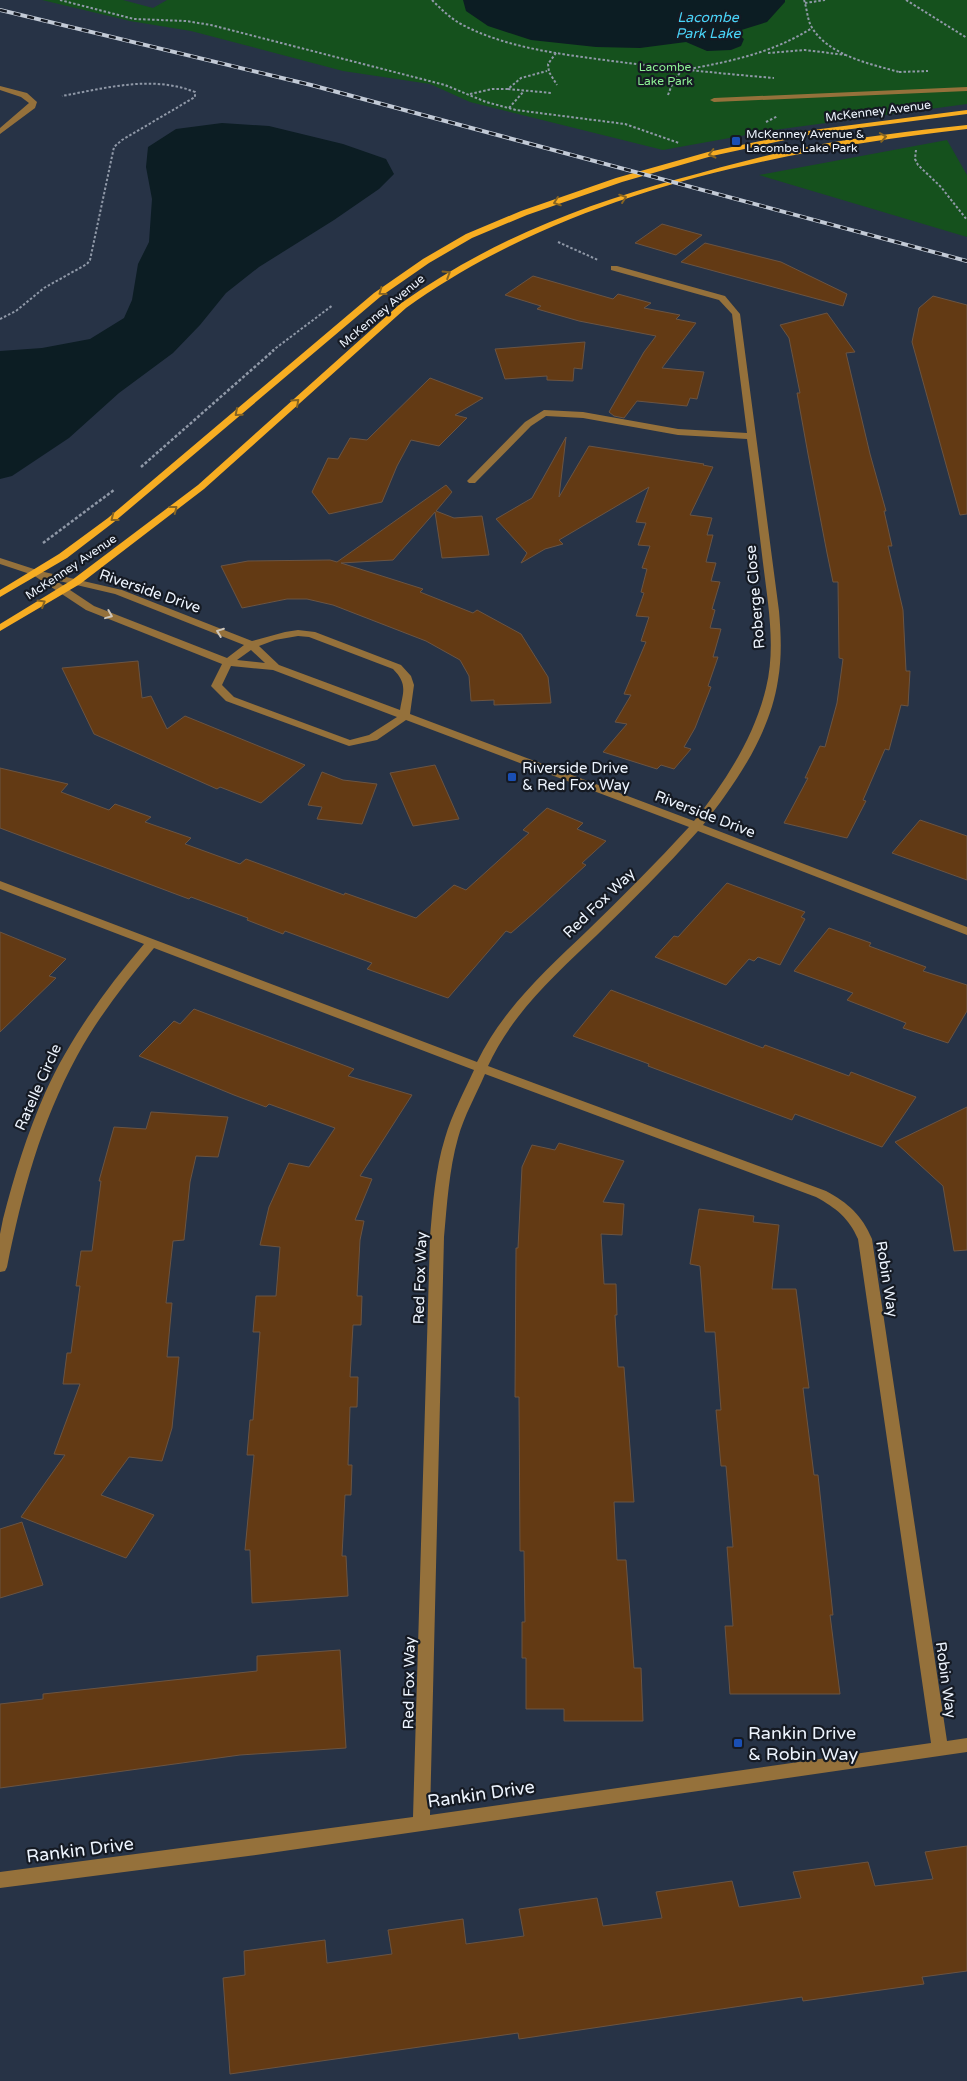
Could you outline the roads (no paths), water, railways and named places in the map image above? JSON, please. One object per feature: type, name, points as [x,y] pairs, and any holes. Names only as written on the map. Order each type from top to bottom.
[{"type":"main road","name":"McKenney Avenue","points":[[0,594],[37,573],[90,536],[152,487],[377,295],[426,261],[469,236],[524,213],[619,180],[711,154],[813,132],[967,112]]},
{"type":"main road","name":"McKenney Avenue","points":[[0,628],[76,582],[125,547],[200,488],[403,306],[443,277],[496,247],[548,224],[636,193],[729,167],[782,154],[835,145],[967,127]]},
{"type":"street","points":[[0,88],[24,95],[33,102],[32,106],[0,132]]},
{"type":"street","points":[[714,100],[967,88]]},
{"type":"street","name":"Roberge Close","points":[[614,268],[707,292],[722,298],[731,306],[738,322],[774,611],[776,651],[771,690],[751,742],[734,773],[698,826]]},
{"type":"street","points":[[472,481],[528,424],[544,414],[583,415],[678,432],[751,436]]},
{"type":"street","points":[[0,561],[37,573]]},
{"type":"street","name":"Riverside Drive","points":[[37,573],[118,592],[251,644],[275,667]]},
{"type":"street","name":"Riverside Drive","points":[[37,573],[90,608],[227,662],[275,667],[698,826],[967,931]]},
{"type":"street","points":[[281,634],[311,634],[397,668],[406,676],[409,685],[404,716],[377,737],[366,742],[349,743],[230,699],[216,686],[218,677],[227,662],[251,644],[281,634]]},
{"type":"street","name":"Red Fox Way","points":[[422,1823],[437,1237],[440,1193],[451,1138],[464,1103],[503,1027],[532,990],[681,845],[698,826]]},
{"type":"street","points":[[0,885],[481,1068]]},
{"type":"street","name":"Ratelle Circle","points":[[0,1267],[17,1188],[48,1099],[74,1046],[94,1015],[120,978],[152,942]]},
{"type":"street","name":"Robin Way","points":[[481,1068],[820,1194],[844,1206],[858,1221],[865,1239],[940,1749]]},
{"type":"street","name":"Rankin Drive","points":[[0,1880],[422,1823],[967,1745]]},
{"type":"water","name":"Lacombe Park Lake","points":[[463,0],[785,0],[785,2],[767,22],[735,32],[744,39],[741,46],[731,50],[707,51],[686,42],[640,48],[596,47],[531,40],[488,26],[466,11]]},
{"type":"water","points":[[222,123],[269,126],[343,144],[386,159],[394,174],[379,189],[259,267],[226,293],[200,325],[173,353],[119,393],[69,438],[12,476],[0,479],[0,351],[42,348],[90,339],[124,318],[132,300],[138,264],[149,242],[152,199],[146,167],[148,147],[176,129]]},
{"type":"railway","points":[[0,10],[311,85],[967,261]]},
{"type":"place","name":"McKenney Avenue & Lacombe Lake Park","points":[[736,141]]},
{"type":"place","name":"Riverside Drive & Red Fox Way","points":[[512,777]]},
{"type":"place","name":"Rankin Drive & Robin Way","points":[[738,1743]]},
{"type":"park label","name":"Lacombe Lake Park","points":[[665,74]]}]
